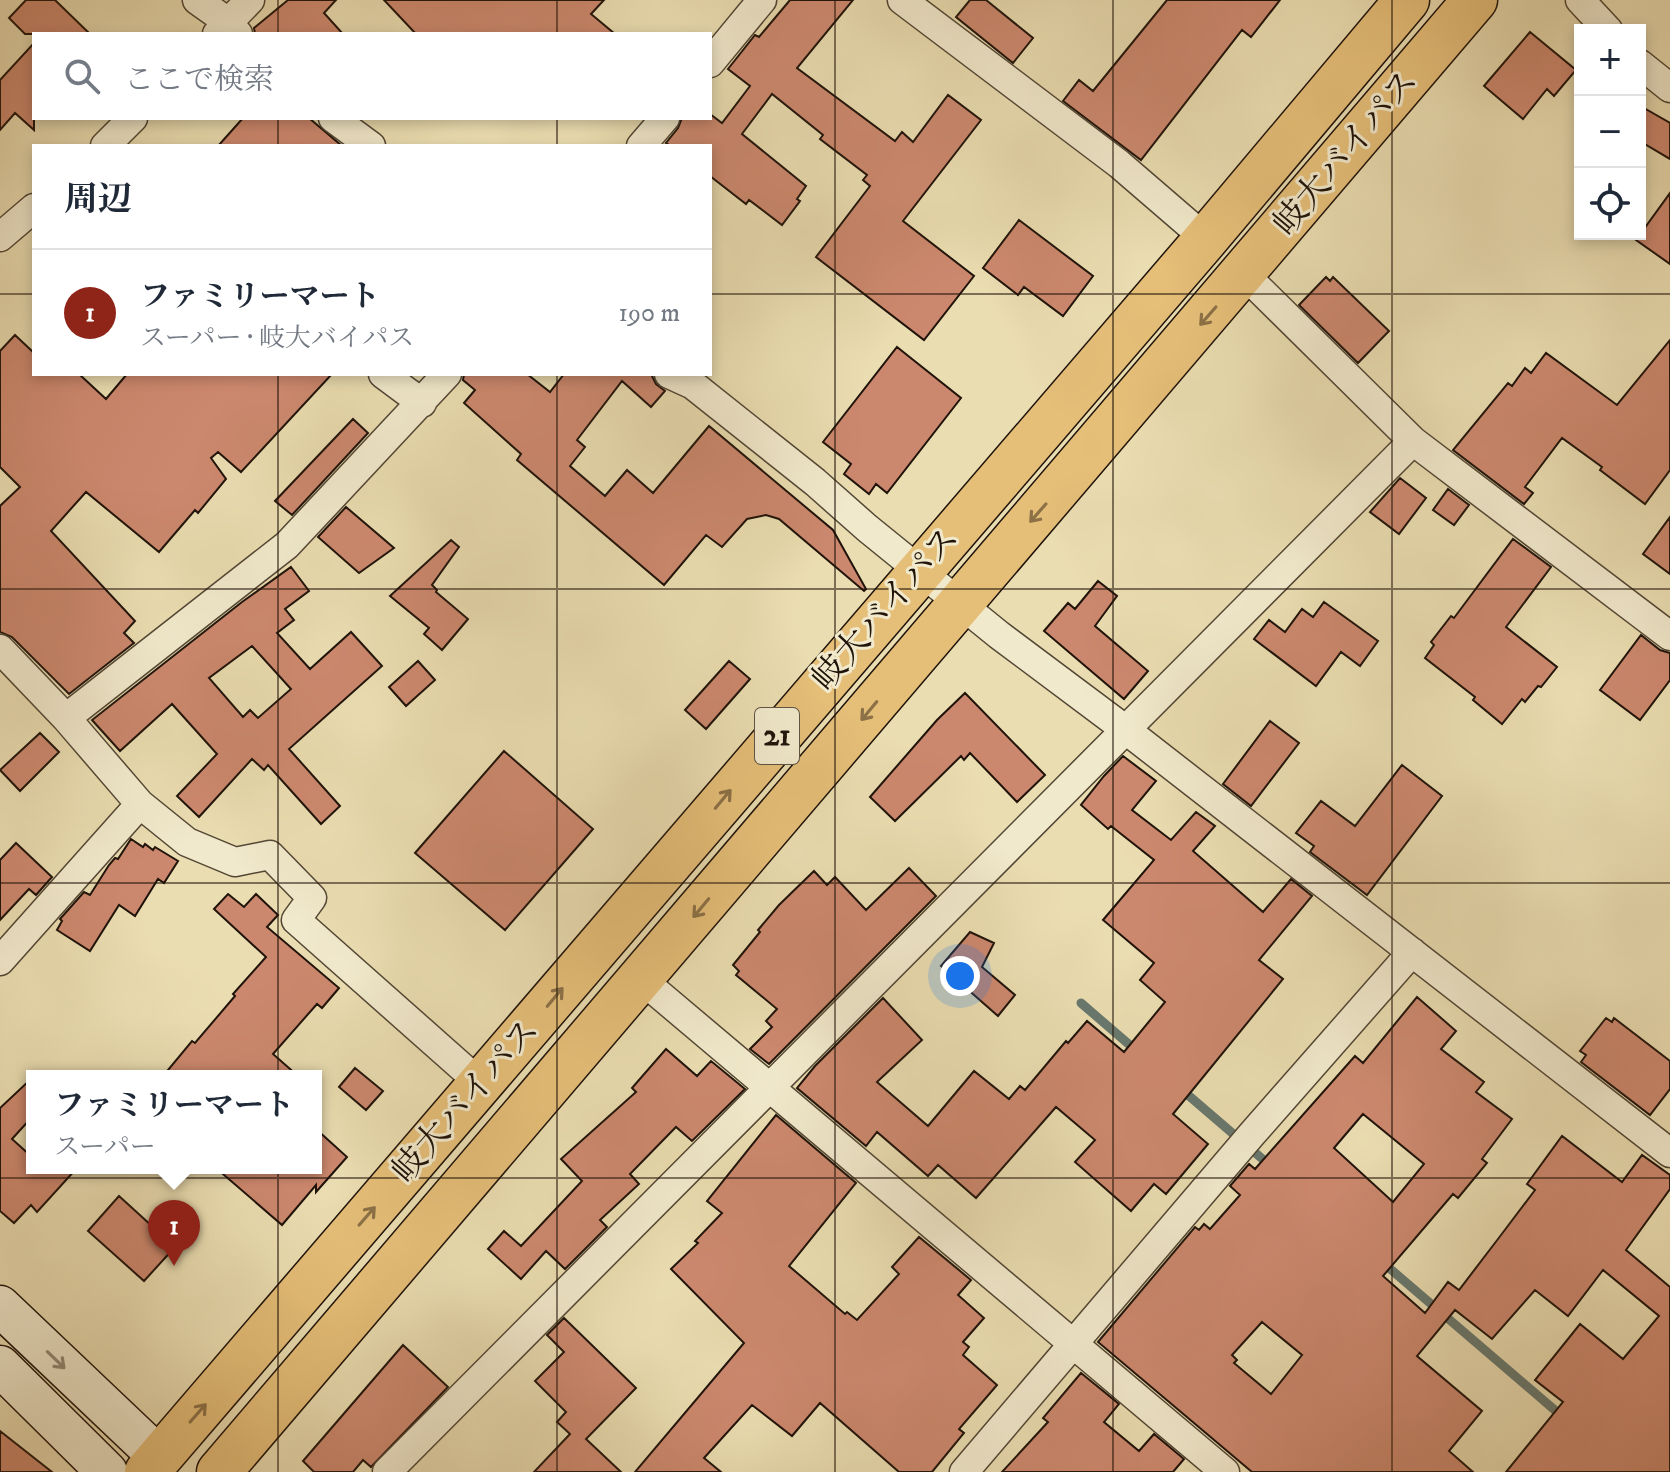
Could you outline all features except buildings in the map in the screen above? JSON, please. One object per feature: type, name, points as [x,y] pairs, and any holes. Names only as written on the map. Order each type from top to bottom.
[{"type":"highway","name":"岐大バイパス","points":[[160,1467],[481,1084],[919,569],[1206,239],[1407,0]]},
{"type":"highway","name":"岐大バイパス","points":[[219,1472],[1475,0]]},
{"type":"main road","points":[[0,1306],[160,1467]]},
{"type":"main road","points":[[0,1366],[107,1472]]},
{"type":"street","points":[[197,0],[228,30],[250,0]]},
{"type":"street","points":[[712,61],[762,0]]},
{"type":"street","points":[[902,0],[1119,164],[1206,239]]},
{"type":"street","points":[[1580,0],[1602,24]]},
{"type":"street","points":[[1646,69],[1670,88]]},
{"type":"street","points":[[107,144],[131,120]]},
{"type":"street","points":[[336,120],[368,144]]},
{"type":"street","points":[[643,144],[663,120]]},
{"type":"street","points":[[0,237],[32,210]]},
{"type":"street","points":[[1244,274],[1413,441],[1670,636]]},
{"type":"street","points":[[386,376],[422,403]]},
{"type":"street","points":[[66,718],[287,545],[445,376]]},
{"type":"street","points":[[673,376],[693,385],[961,603],[1669,1149]]},
{"type":"street","points":[[387,1472],[1413,441]]},
{"type":"street","points":[[0,649],[66,718],[140,804],[187,842],[235,862],[270,855],[312,898],[296,920],[481,1084]]},
{"type":"street","points":[[0,961],[140,804]]},
{"type":"street","points":[[964,1472],[1244,1143],[1412,952]]},
{"type":"street","points":[[641,979],[1225,1472]]},
{"type":"waterway","points":[[1081,1003],[1139,1053]]},
{"type":"waterway","points":[[1181,1089],[1273,1168]]},
{"type":"waterway","points":[[1381,1261],[1564,1418]]},
{"type":"place","name":"ファミリーマート","points":[[174,1266]]}]
